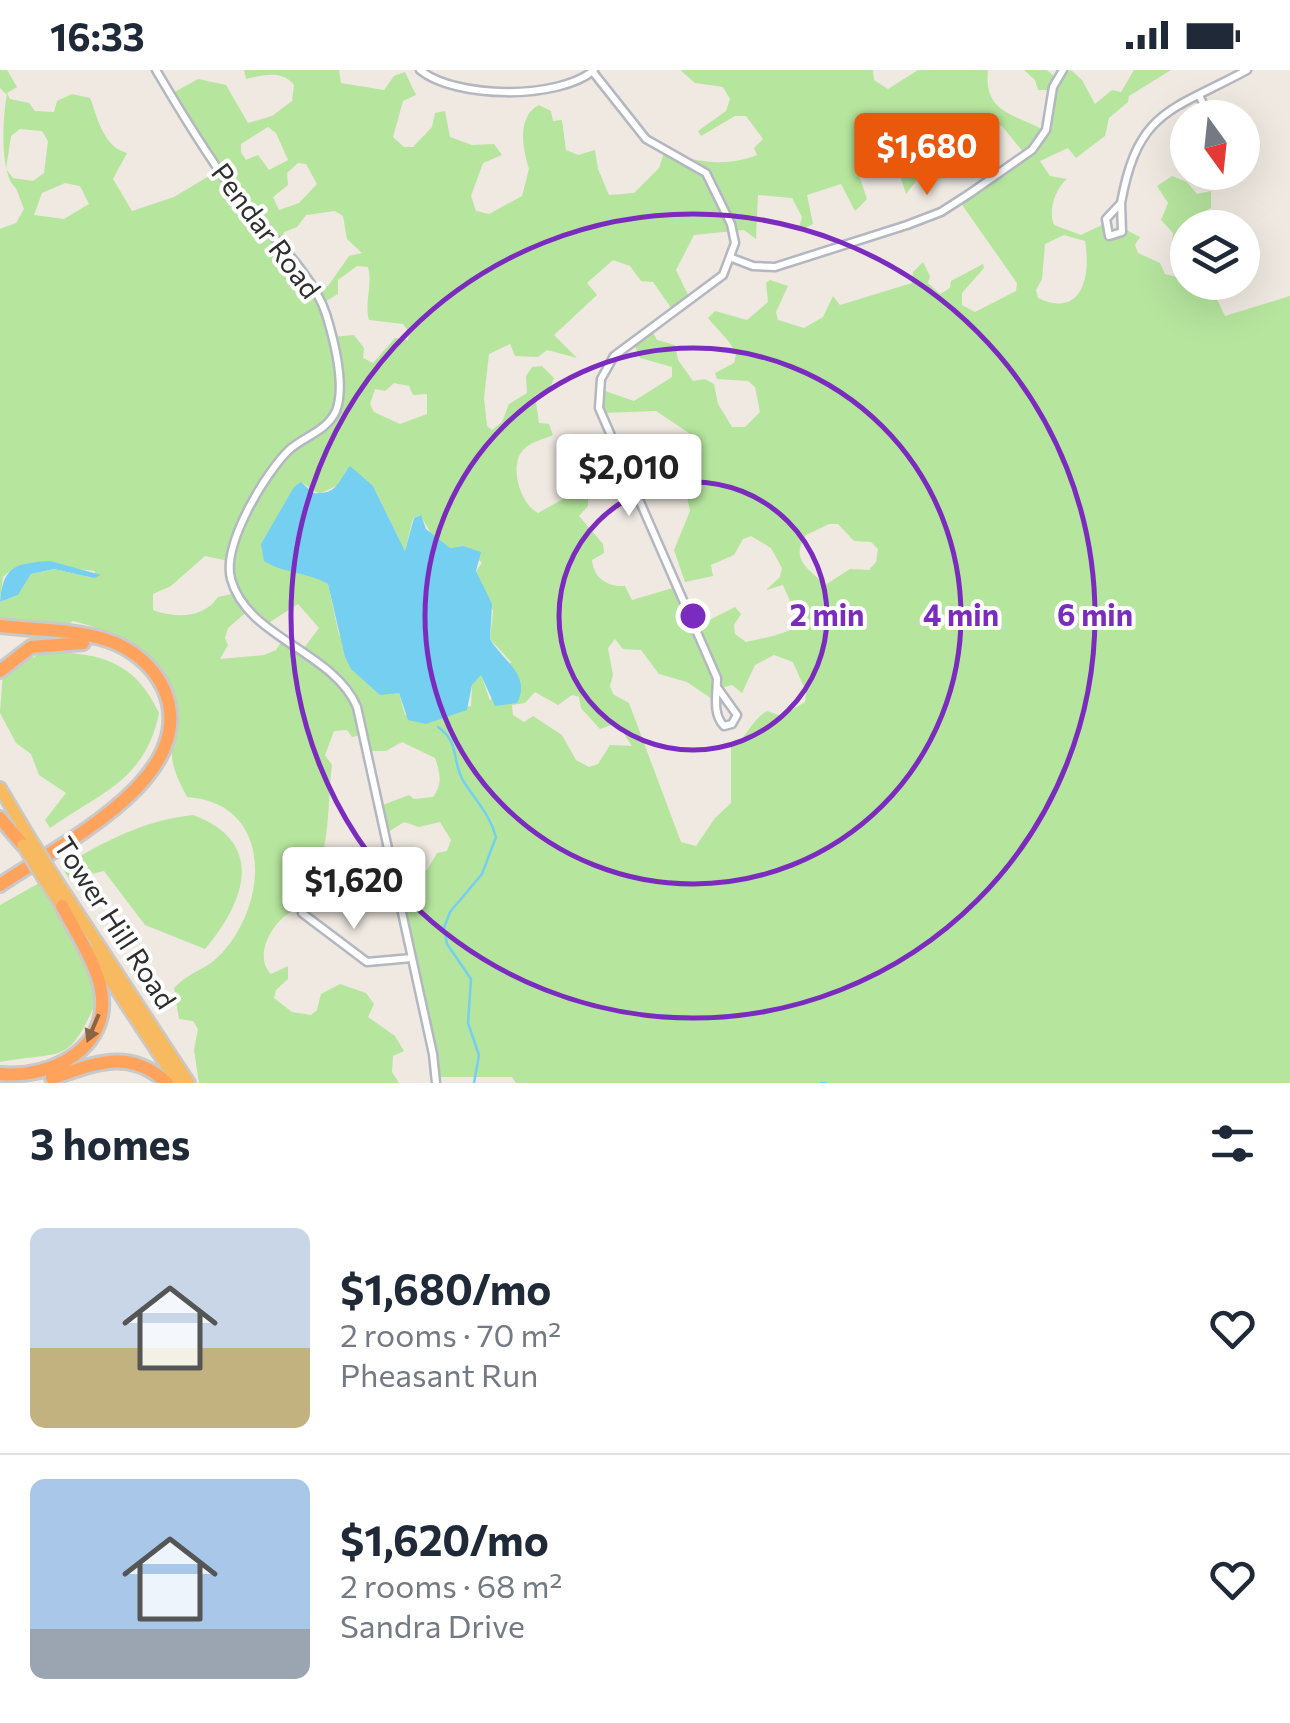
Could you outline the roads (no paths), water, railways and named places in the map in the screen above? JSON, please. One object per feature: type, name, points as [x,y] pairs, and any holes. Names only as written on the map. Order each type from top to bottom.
[{"type":"highway","points":[[0,626],[86,635],[122,646],[159,680],[170,722],[160,754],[126,799],[2,878]]},
{"type":"highway","points":[[0,671],[17,655],[40,645],[69,642],[104,646],[126,656],[146,673],[158,693],[163,720],[156,750],[124,792],[2,878]]},
{"type":"highway","name":"Tower Hill Road","points":[[0,788],[50,879],[189,1083]]},
{"type":"highway","name":"Tower Hill Road","points":[[0,809],[27,842]]},
{"type":"highway","points":[[0,818],[27,842]]},
{"type":"highway","name":"Tower Hill Road","points":[[50,879],[62,906],[178,1083]]},
{"type":"highway","points":[[0,1078],[60,1066],[83,1049],[96,1028],[100,985],[62,906]]},
{"type":"highway","points":[[0,1078],[39,1081],[114,1059],[140,1064],[167,1083]]},
{"type":"street","name":"Pendar Road","points":[[156,70],[229,185],[314,290],[325,312],[336,358],[336,410],[325,425],[288,451],[270,475],[233,542],[230,572],[244,604],[322,667],[354,700],[436,1083]]},
{"type":"street","points":[[420,70],[446,86],[491,90],[564,86],[594,71],[646,139],[706,173],[731,224],[732,258],[723,275],[614,356],[601,379],[600,408],[717,687],[737,715],[732,724],[724,726],[718,720],[717,687]]},
{"type":"street","points":[[732,258],[753,266],[775,266],[941,212],[1032,150],[1046,130],[1052,88],[1064,70]]},
{"type":"street","points":[[1122,203],[1106,219],[1109,236],[1122,232],[1122,203],[1136,150],[1148,125],[1246,70]]},
{"type":"street","points":[[1199,95],[1201,100]]},
{"type":"street","points":[[302,913],[367,962],[412,958]]},
{"type":"water","points":[[350,466],[373,486],[405,551],[414,518],[421,515],[426,529],[450,548],[463,546],[481,552],[476,571],[492,604],[490,639],[518,676],[521,693],[517,703],[495,706],[481,675],[472,685],[467,710],[426,724],[408,720],[399,693],[380,695],[351,669],[328,584],[264,561],[261,544],[294,487],[301,482],[313,493],[328,492]]},
{"type":"water","points":[[50,561],[101,575],[94,578],[54,569],[31,574],[18,595],[0,602],[4,581],[13,569]]},
{"type":"waterway","points":[[438,727],[450,740],[460,775],[496,837],[482,874],[450,912],[444,928],[447,944],[471,979],[468,1023],[479,1055],[474,1083]]},
{"type":"waterway","points":[[821,1083],[826,1083]]}]
